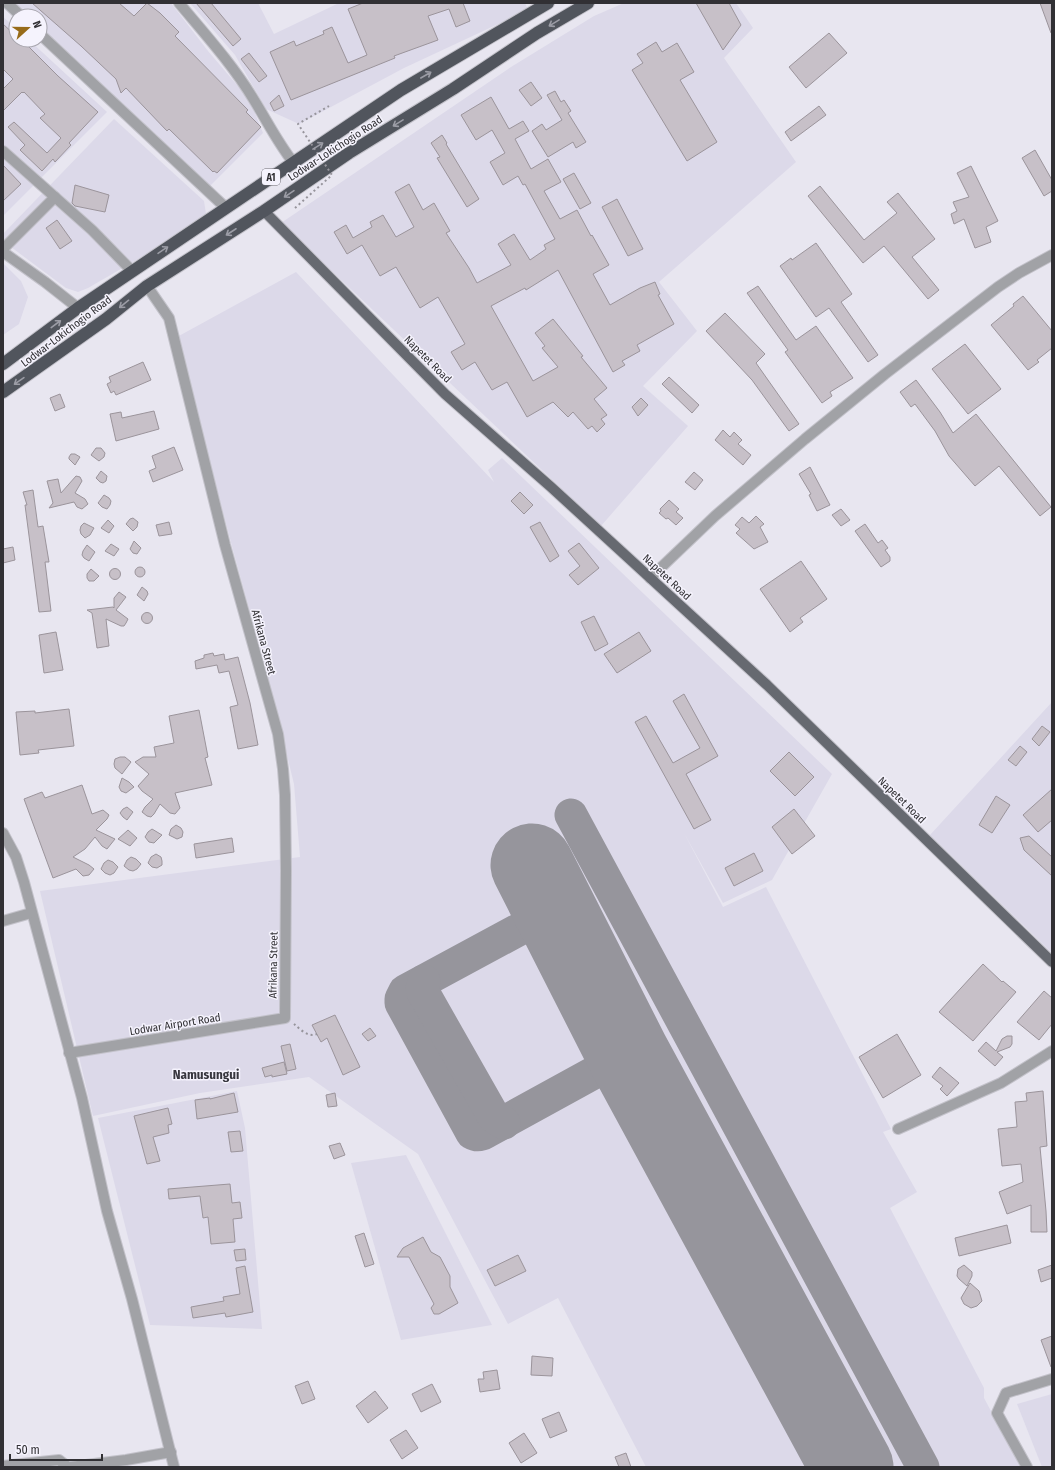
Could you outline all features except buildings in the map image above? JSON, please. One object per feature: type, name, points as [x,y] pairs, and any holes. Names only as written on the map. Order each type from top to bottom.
[{"type":"highway","name":"Lodwar-Lokichogio Road","points":[[3,364],[78,308],[293,162],[332,138],[400,90],[548,3]]},
{"type":"highway","name":"Lodwar-Lokichogio Road","points":[[3,392],[106,319],[146,286],[264,211],[349,153],[453,89],[537,33],[588,3]]},
{"type":"main road","name":"Napetet Road","points":[[264,211],[445,394],[557,492],[767,685],[1052,962]]},
{"type":"street","points":[[179,3],[238,76],[293,162]]},
{"type":"street","points":[[48,41],[226,208]]},
{"type":"street","points":[[3,151],[92,230],[132,271]]},
{"type":"street","points":[[3,249],[55,197]]},
{"type":"street","points":[[3,252],[78,308]]},
{"type":"street","points":[[650,578],[715,516],[805,439],[885,374],[998,287],[1019,273],[1052,255]]},
{"type":"street","name":"Afrikana Street","points":[[146,286],[169,318],[226,545],[278,734],[283,769],[285,803],[286,871],[284,1018]]},
{"type":"street","points":[[3,833],[16,857],[24,882],[31,913],[82,1098],[106,1207],[132,1299],[174,1467]]},
{"type":"street","points":[[3,921],[31,913]]},
{"type":"street","name":"Lodwar Airport Road","points":[[69,1053],[284,1018]]},
{"type":"street","points":[[898,1129],[1001,1083],[1052,1051]]},
{"type":"street","points":[[1027,1467],[997,1413],[1006,1393],[1052,1379]]},
{"type":"street","points":[[3,1466],[58,1460],[69,1467],[126,1460],[171,1452]]},
{"type":"path","points":[[295,208],[332,175],[298,124],[329,106]]},
{"type":"path","points":[[284,1018],[310,1035],[314,1036],[317,1034]]},
{"type":"shaded area","points":[[9,3],[171,3],[208,51],[243,92],[255,113],[263,133],[209,187],[48,37],[48,8],[15,8]]},
{"type":"shaded area","points":[[190,3],[258,3],[274,34],[339,3],[525,3],[528,10],[404,68],[299,124],[266,109],[235,55]]},
{"type":"shaded area","points":[[624,3],[736,3],[753,28],[724,58],[796,162],[659,282],[697,331],[643,386],[688,426],[601,526],[281,223],[511,67],[594,16]]},
{"type":"shaded area","points":[[3,17],[8,21],[8,48],[38,48],[107,112],[3,216]]},
{"type":"shaded area","points":[[114,119],[204,201],[206,214],[202,222],[88,288],[78,292],[66,288],[3,241],[3,234]]},
{"type":"shaded area","points":[[3,263],[21,281],[28,297],[19,324],[3,335]]},
{"type":"shaded area","points":[[296,272],[494,482],[488,470],[502,458],[832,774],[772,880],[723,903],[684,833],[723,907],[766,887],[891,1129],[883,1132],[917,1192],[890,1208],[984,1388],[984,1398],[1021,1467],[646,1467],[558,1298],[508,1324],[418,1154],[309,1077],[200,1093],[93,1116],[40,891],[300,857],[294,784],[266,670],[177,337]]},
{"type":"shaded area","points":[[1052,702],[1052,953],[930,835]]},
{"type":"shaded area","points":[[237,1091],[245,1128],[262,1329],[150,1325],[98,1118]]},
{"type":"shaded area","points":[[406,1155],[492,1325],[401,1340],[351,1163]]},
{"type":"shaded area","points":[[1052,1394],[1052,1467],[1042,1467],[1017,1404]]},
{"type":"taxiway","points":[[571,815],[923,1467]]},
{"type":"taxiway","points":[[555,910],[405,991],[401,999],[401,1003],[472,1133],[476,1135],[484,1133],[628,1054]]},
{"type":"taxiway","points":[[424,981],[422,989],[423,992],[494,1117],[504,1123]]},
{"type":"runway","points":[[532,865],[628,1054],[852,1467]]},
{"type":"district","name":"Namusungui","points":[[206,1074]]}]
